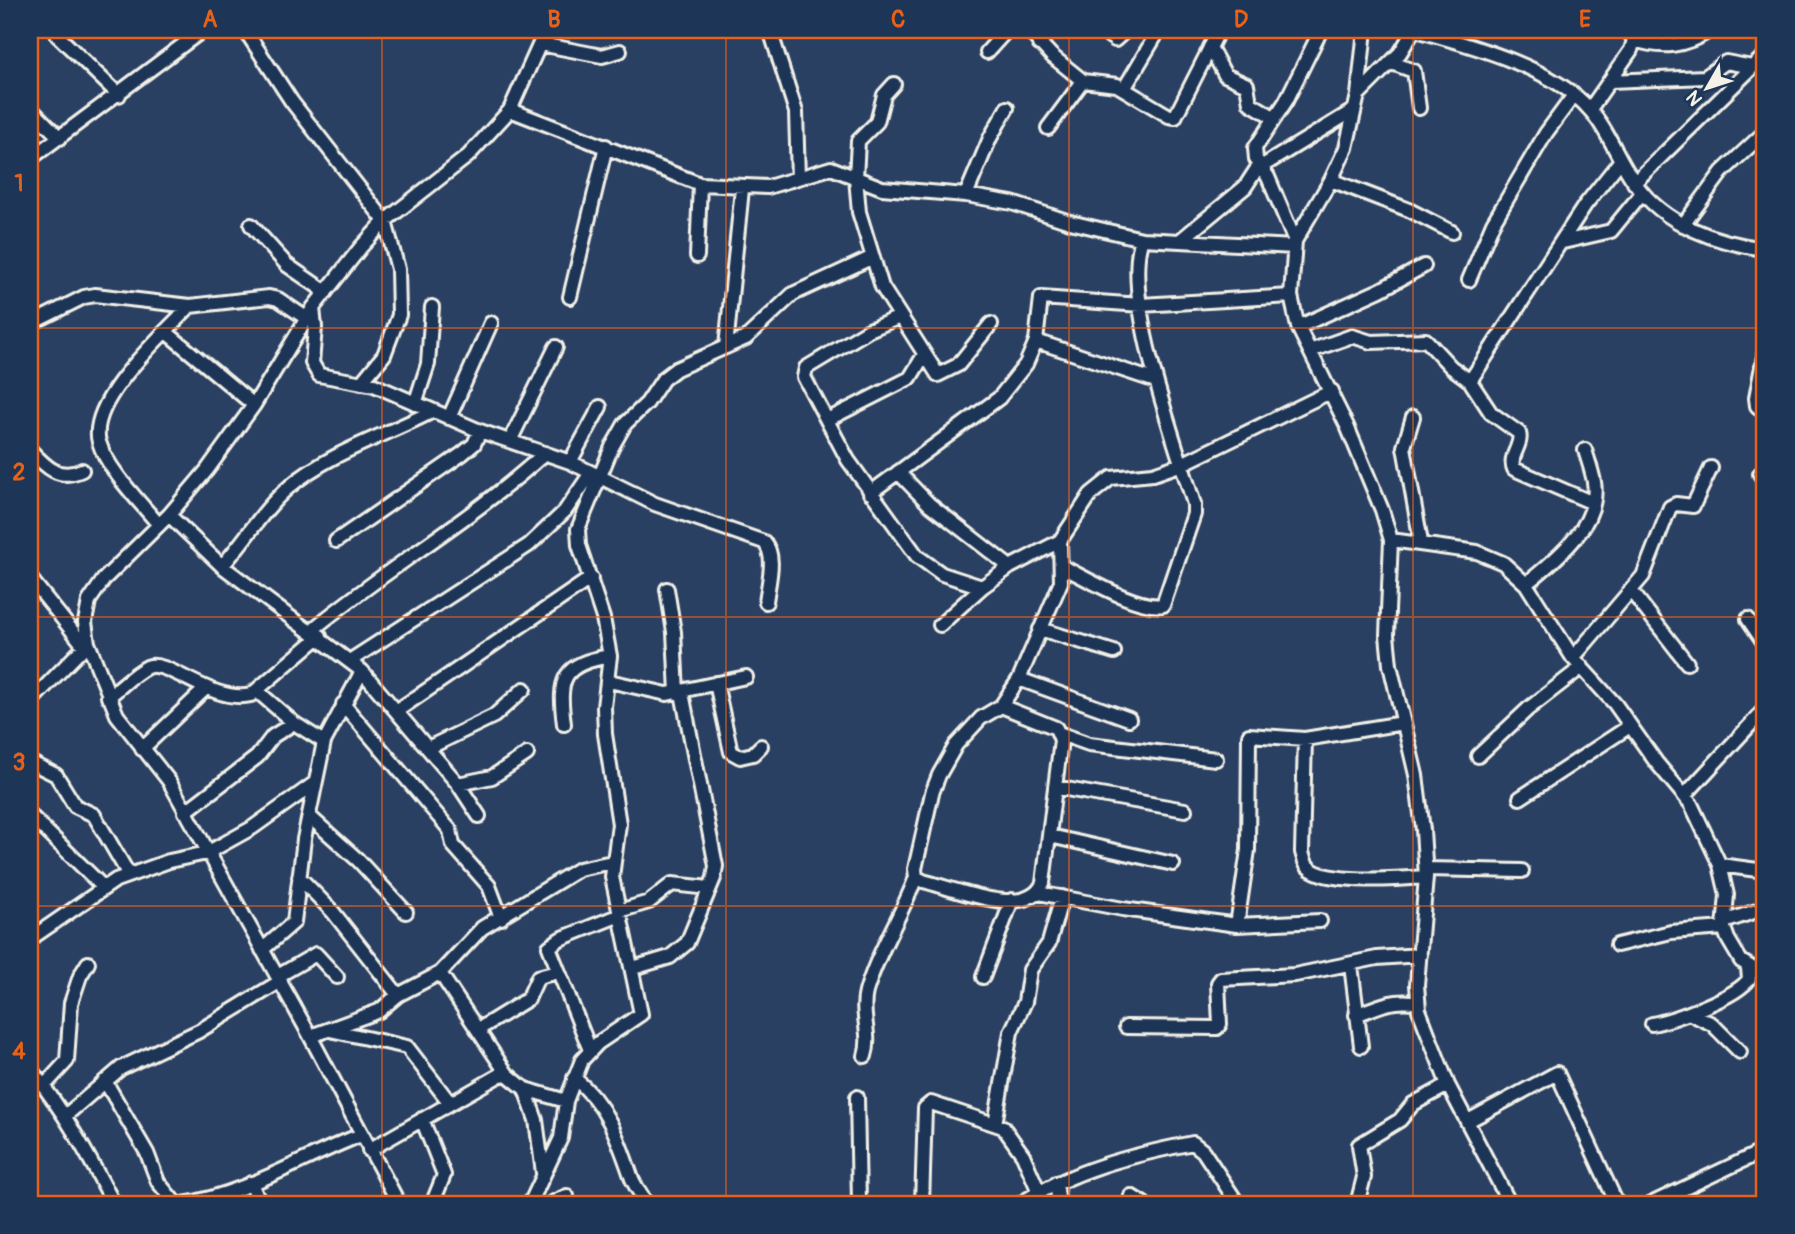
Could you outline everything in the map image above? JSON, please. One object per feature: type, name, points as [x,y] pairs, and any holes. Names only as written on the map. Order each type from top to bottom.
[{"type":"street","points":[[56,30],[57,35],[118,94]]},
{"type":"street","points":[[30,159],[203,30]]},
{"type":"street","points":[[245,30],[292,102],[385,221],[398,269],[398,315],[384,355],[360,383]]},
{"type":"street","points":[[32,696],[86,645],[85,622],[89,601],[104,579],[169,515],[254,405],[310,313],[326,292],[385,221],[468,156],[510,110],[546,30]]},
{"type":"street","points":[[770,30],[796,112],[798,178]]},
{"type":"street","points":[[987,52],[1007,30]]},
{"type":"street","points":[[1028,30],[1039,44],[1083,81],[1104,82],[1124,89],[1175,117],[1219,30]]},
{"type":"street","points":[[1039,44],[1050,30]]},
{"type":"street","points":[[1101,30],[1115,40],[1126,30]]},
{"type":"street","points":[[1124,89],[1158,30]]},
{"type":"street","points":[[1295,244],[1256,159],[1256,144],[1275,118],[1321,30]]},
{"type":"street","points":[[1365,30],[1357,95],[1346,148],[1295,244],[1291,296],[1298,327],[1332,391],[1382,510],[1391,540],[1387,635],[1421,806],[1426,873],[1418,1003],[1448,1085],[1510,1204]]},
{"type":"street","points":[[1357,95],[1392,63],[1415,30],[1504,57],[1574,95],[1590,109],[1638,188],[1683,225],[1710,239],[1765,248]]},
{"type":"street","points":[[1590,109],[1631,50],[1631,35],[1664,47],[1687,42],[1710,30]]},
{"type":"street","points":[[540,44],[602,56],[620,51]]},
{"type":"street","points":[[1210,47],[1225,75],[1247,85],[1250,103],[1275,118]]},
{"type":"street","points":[[1563,242],[1611,231],[1638,188],[1765,55]]},
{"type":"street","points":[[1610,81],[1705,77],[1726,62],[1752,67]]},
{"type":"street","points":[[1392,63],[1414,71],[1419,108]]},
{"type":"street","points":[[1048,128],[1083,81]]},
{"type":"street","points":[[894,84],[884,95],[877,122],[858,141],[856,178],[859,212],[882,287],[935,373],[941,376],[948,373],[991,324]]},
{"type":"street","points":[[1469,280],[1493,223],[1546,133],[1574,95]]},
{"type":"street","points":[[30,108],[60,138]]},
{"type":"street","points":[[966,195],[990,138],[1007,108]]},
{"type":"street","points":[[510,110],[701,184],[742,188],[768,187],[831,168],[881,188],[966,195],[1012,203],[1070,222],[1142,239],[1295,244]]},
{"type":"street","points":[[1182,239],[1245,187],[1253,174],[1261,168],[1354,110]]},
{"type":"street","points":[[1683,225],[1722,172],[1765,132]]},
{"type":"street","points":[[570,297],[606,146]]},
{"type":"street","points":[[1470,381],[1585,205],[1621,160]]},
{"type":"street","points":[[1331,180],[1409,210],[1452,232]]},
{"type":"street","points":[[697,256],[701,184]]},
{"type":"street","points":[[726,348],[742,188]]},
{"type":"street","points":[[251,225],[287,265],[326,292]]},
{"type":"street","points":[[1062,566],[1136,600],[1156,606],[1163,605],[1194,514],[1194,504],[1156,381],[1141,305],[1138,262],[1142,239]]},
{"type":"street","points":[[351,660],[529,544],[565,511],[595,475],[625,424],[648,403],[663,379],[676,369],[726,348],[758,328],[793,294],[873,257]]},
{"type":"street","points":[[1298,327],[1424,267]]},
{"type":"street","points":[[30,324],[90,295],[190,306],[269,297],[278,299],[310,313],[316,327],[312,363],[314,370],[330,378],[374,385],[480,431],[570,462],[655,503],[764,542],[770,549],[771,558],[766,602]]},
{"type":"street","points":[[870,493],[999,398],[1026,364],[1036,341],[1039,301],[1044,297],[1141,305],[1291,296]]},
{"type":"street","points":[[159,525],[102,451],[97,439],[97,425],[114,391],[190,306]]},
{"type":"street","points":[[415,404],[428,364],[432,307]]},
{"type":"street","points":[[900,317],[869,330],[806,368],[804,377],[848,460],[870,493],[929,567],[982,587]]},
{"type":"street","points":[[449,418],[491,323]]},
{"type":"street","points":[[166,332],[254,405]]},
{"type":"street","points":[[1311,351],[1352,336],[1371,342],[1426,340],[1457,373],[1470,381],[1491,413],[1521,436],[1512,461],[1514,469],[1593,503]]},
{"type":"street","points":[[1036,341],[1156,381]]},
{"type":"street","points":[[510,441],[556,347]]},
{"type":"street","points":[[1765,351],[1756,398],[1757,406],[1765,411]]},
{"type":"street","points":[[828,419],[910,378],[924,355]]},
{"type":"street","points":[[940,625],[1010,566],[1060,541],[1100,485],[1124,475],[1153,474],[1182,464],[1332,391]]},
{"type":"street","points":[[570,462],[600,407]]},
{"type":"street","points":[[222,566],[286,489],[300,478],[327,461],[433,411]]},
{"type":"street","points":[[1413,417],[1404,447],[1421,542]]},
{"type":"street","points":[[335,541],[462,454],[474,444],[480,431]]},
{"type":"street","points":[[30,450],[60,474],[71,475],[82,470]]},
{"type":"street","points":[[1526,584],[1567,548],[1593,503],[1595,484],[1585,450]]},
{"type":"street","points":[[108,698],[149,666],[170,670],[204,690],[244,696],[257,691],[380,576],[481,509],[545,453]]},
{"type":"street","points":[[1478,756],[1578,663],[1643,576],[1670,507],[1676,504],[1693,506],[1711,468]]},
{"type":"street","points":[[898,472],[929,504],[1010,566]]},
{"type":"street","points":[[530,1204],[561,1138],[566,1101],[574,1078],[590,1049],[618,1028],[639,1017],[633,968],[612,862],[619,812],[605,734],[604,707],[610,656],[591,578],[579,545],[578,529],[595,475]]},
{"type":"street","points":[[169,515],[222,566],[351,660],[398,710],[458,785],[479,816]]},
{"type":"street","points":[[1391,540],[1454,546],[1489,556],[1515,572],[1526,584],[1578,663],[1685,795],[1701,821],[1720,865],[1727,895],[1724,925],[1735,953],[1748,968],[1765,976]]},
{"type":"street","points":[[865,1056],[869,1040],[864,1011],[867,989],[916,877],[922,833],[939,775],[967,732],[1001,706],[1019,679],[1061,582],[1060,541]]},
{"type":"street","points":[[30,578],[86,645],[108,698],[142,749],[164,774],[311,1036],[399,1204]]},
{"type":"street","points":[[398,710],[591,578]]},
{"type":"street","points":[[633,968],[679,951],[687,943],[716,866],[679,693],[667,589]]},
{"type":"street","points":[[1632,592],[1688,663]]},
{"type":"street","points":[[1748,619],[1765,644]]},
{"type":"street","points":[[1040,629],[1114,652]]},
{"type":"street","points":[[564,724],[561,690],[565,676],[587,660],[610,656]]},
{"type":"street","points":[[262,950],[293,922],[309,816],[324,742],[362,671]]},
{"type":"street","points":[[609,681],[656,693],[679,693],[746,677]]},
{"type":"street","points":[[1019,679],[1129,719]]},
{"type":"street","points":[[716,683],[731,752],[740,757],[753,754],[761,746]]},
{"type":"street","points":[[428,748],[494,716],[524,689]]},
{"type":"street","points":[[142,749],[204,690]]},
{"type":"street","points":[[257,691],[294,723],[324,742]]},
{"type":"street","points":[[343,704],[450,830],[453,845],[489,886],[500,918]]},
{"type":"street","points":[[1001,706],[1089,744],[1216,759]]},
{"type":"street","points":[[1685,795],[1765,709]]},
{"type":"street","points":[[185,812],[257,757],[273,736],[294,723]]},
{"type":"street","points":[[1237,925],[1248,850],[1247,739],[1254,733],[1305,739],[1403,723]]},
{"type":"street","points":[[1520,798],[1630,726]]},
{"type":"street","points":[[916,877],[988,898],[1031,899],[1039,893],[1048,863],[1061,734]]},
{"type":"street","points":[[1305,739],[1302,852],[1305,865],[1314,872],[1384,881],[1426,873],[1522,871]]},
{"type":"street","points":[[458,785],[492,777],[527,754]]},
{"type":"street","points":[[30,762],[56,775],[75,807],[94,815],[129,876]]},
{"type":"street","points":[[30,939],[103,887],[169,861],[207,853],[252,828],[315,783]]},
{"type":"street","points":[[1055,787],[1135,799],[1185,810]]},
{"type":"street","points":[[30,815],[103,887]]},
{"type":"street","points":[[309,816],[358,860],[406,912]]},
{"type":"street","points":[[1050,836],[1174,864]]},
{"type":"street","points":[[311,1036],[379,1011],[398,995],[440,973],[474,934],[579,869],[612,862]]},
{"type":"street","points":[[1720,865],[1765,870]]},
{"type":"street","points":[[299,877],[333,912],[398,995]]},
{"type":"street","points":[[590,1049],[548,951],[552,944],[649,902],[672,884],[709,888]]},
{"type":"street","points":[[1039,893],[1237,925],[1320,921]]},
{"type":"street","points":[[995,1124],[1011,1032],[1025,1002],[1030,970],[1049,943],[1062,897]]},
{"type":"street","points":[[983,977],[1012,900]]},
{"type":"street","points":[[1617,945],[1671,932],[1724,925],[1765,908]]},
{"type":"street","points":[[65,1116],[121,1068],[199,1031],[316,954],[337,977]]},
{"type":"street","points":[[1125,1027],[1213,1030],[1220,1024],[1217,983],[1221,979],[1295,975],[1387,957],[1420,955]]},
{"type":"street","points":[[44,1086],[67,1061],[71,1003],[80,976],[88,963]]},
{"type":"street","points":[[1351,965],[1361,1046]]},
{"type":"street","points":[[1652,1024],[1689,1013],[1736,992],[1749,979],[1748,968]]},
{"type":"street","points":[[479,1030],[528,999],[538,977],[557,972]]},
{"type":"street","points":[[440,973],[507,1074],[525,1088],[566,1101]]},
{"type":"street","points":[[1356,1015],[1381,1004],[1403,999],[1418,1003]]},
{"type":"street","points":[[1689,1013],[1712,1024],[1740,1052]]},
{"type":"street","points":[[330,1030],[407,1047],[450,1103]]},
{"type":"street","points":[[30,1069],[65,1116],[114,1204]]},
{"type":"street","points":[[1468,1121],[1557,1073],[1617,1204]]},
{"type":"street","points":[[369,1150],[507,1074]]},
{"type":"street","points":[[574,1078],[596,1097],[628,1165],[631,1178],[646,1204]]},
{"type":"street","points":[[105,1081],[147,1153],[158,1182],[176,1204]]},
{"type":"street","points":[[1357,1204],[1364,1177],[1360,1145],[1392,1126],[1413,1104],[1448,1085]]},
{"type":"street","points":[[525,1088],[536,1120],[543,1173]]},
{"type":"street","points":[[858,1097],[859,1204]]},
{"type":"street","points":[[922,1204],[927,1104],[946,1106],[995,1124],[1012,1136],[1039,1192]]},
{"type":"street","points":[[422,1119],[444,1175],[435,1197],[438,1204]]},
{"type":"street","points":[[189,1204],[251,1183],[315,1152],[362,1135]]},
{"type":"street","points":[[1020,1204],[1056,1184],[1132,1156],[1193,1143],[1203,1151],[1238,1204]]},
{"type":"street","points":[[1651,1204],[1765,1150]]},
{"type":"street","points":[[251,1183],[260,1204]]},
{"type":"street","points":[[1056,1184],[1059,1204]]},
{"type":"street","points":[[550,1204],[567,1196]]},
{"type":"street","points":[[1131,1196],[1144,1204]]}]
